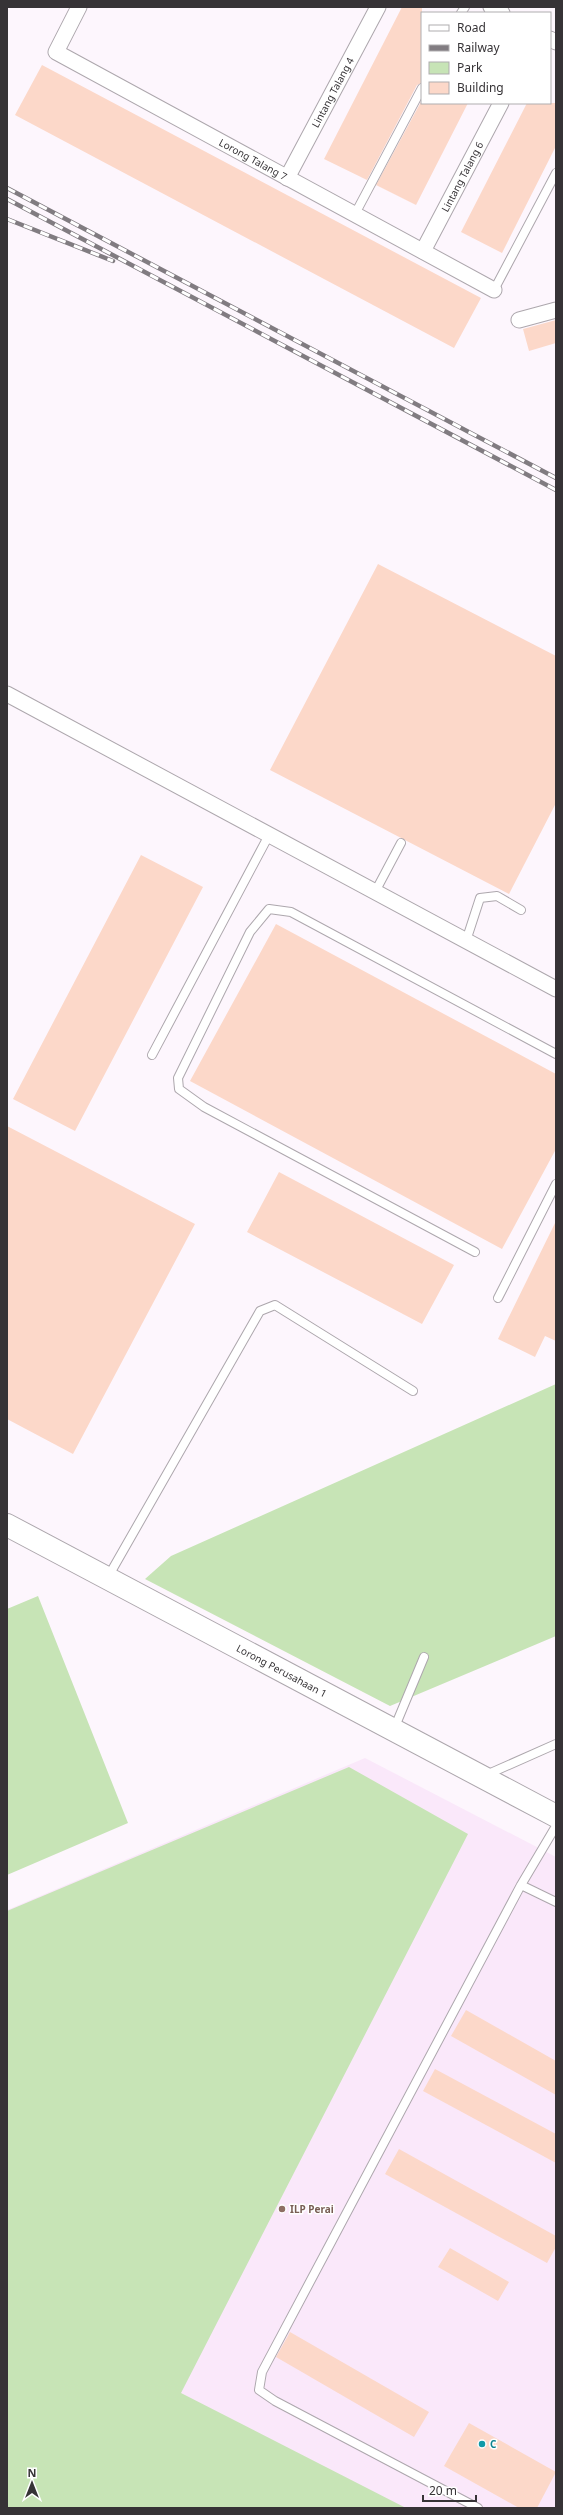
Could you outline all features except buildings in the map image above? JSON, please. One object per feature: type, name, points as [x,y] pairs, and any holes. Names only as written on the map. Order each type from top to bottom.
[{"type":"street","name":"Lorong Talang 7","points":[[79,7],[56,52],[494,290]]},
{"type":"street","name":"Lintang Talang 4","points":[[287,178],[378,7]]},
{"type":"street","points":[[491,7],[500,12]]},
{"type":"street","name":"Lintang Talang 6","points":[[423,251],[500,104]]},
{"type":"street","points":[[519,320],[556,310]]},
{"type":"street","points":[[7,694],[556,989]]},
{"type":"street","name":"Lorong Perusahaan 1","points":[[7,1525],[556,1816]]},
{"type":"lane","points":[[355,214],[421,90]]},
{"type":"lane","points":[[494,290],[556,173]]},
{"type":"lane","points":[[152,1055],[269,835]]},
{"type":"lane","points":[[375,892],[401,843]]},
{"type":"lane","points":[[466,941],[480,898],[497,896],[521,910]]},
{"type":"lane","points":[[475,1252],[204,1107],[179,1089],[178,1078],[250,932],[269,909],[291,912],[556,1054]]},
{"type":"lane","points":[[498,1298],[556,1184]]},
{"type":"lane","points":[[108,1578],[260,1310],[275,1305],[413,1391]]},
{"type":"lane","points":[[393,1730],[424,1657]]},
{"type":"lane","points":[[481,1777],[556,1744]]},
{"type":"lane","points":[[478,2508],[275,2400],[260,2390],[262,2372],[521,1885],[556,1826]]},
{"type":"lane","points":[[521,1885],[556,1902]]},
{"type":"shaded area","name":"ILP Perai","points":[[365,1758],[556,1857],[556,2508],[7,2508],[7,1910]]},
{"type":"green space","points":[[556,1384],[556,1636],[390,1706],[145,1579],[171,1556]]},
{"type":"green space","points":[[38,1596],[128,1823],[7,1875],[7,1609]]},
{"type":"green space","points":[[349,1767],[468,1834],[181,2393],[406,2508],[7,2508],[7,1911]]},
{"type":"railway","points":[[7,188],[556,478]]},
{"type":"railway","points":[[7,199],[556,490]]},
{"type":"railway","points":[[7,219],[113,261]]},
{"type":"place","name":"ILP Perai","points":[[282,2209]]},
{"type":"place","name":"C","points":[[482,2444]]}]
